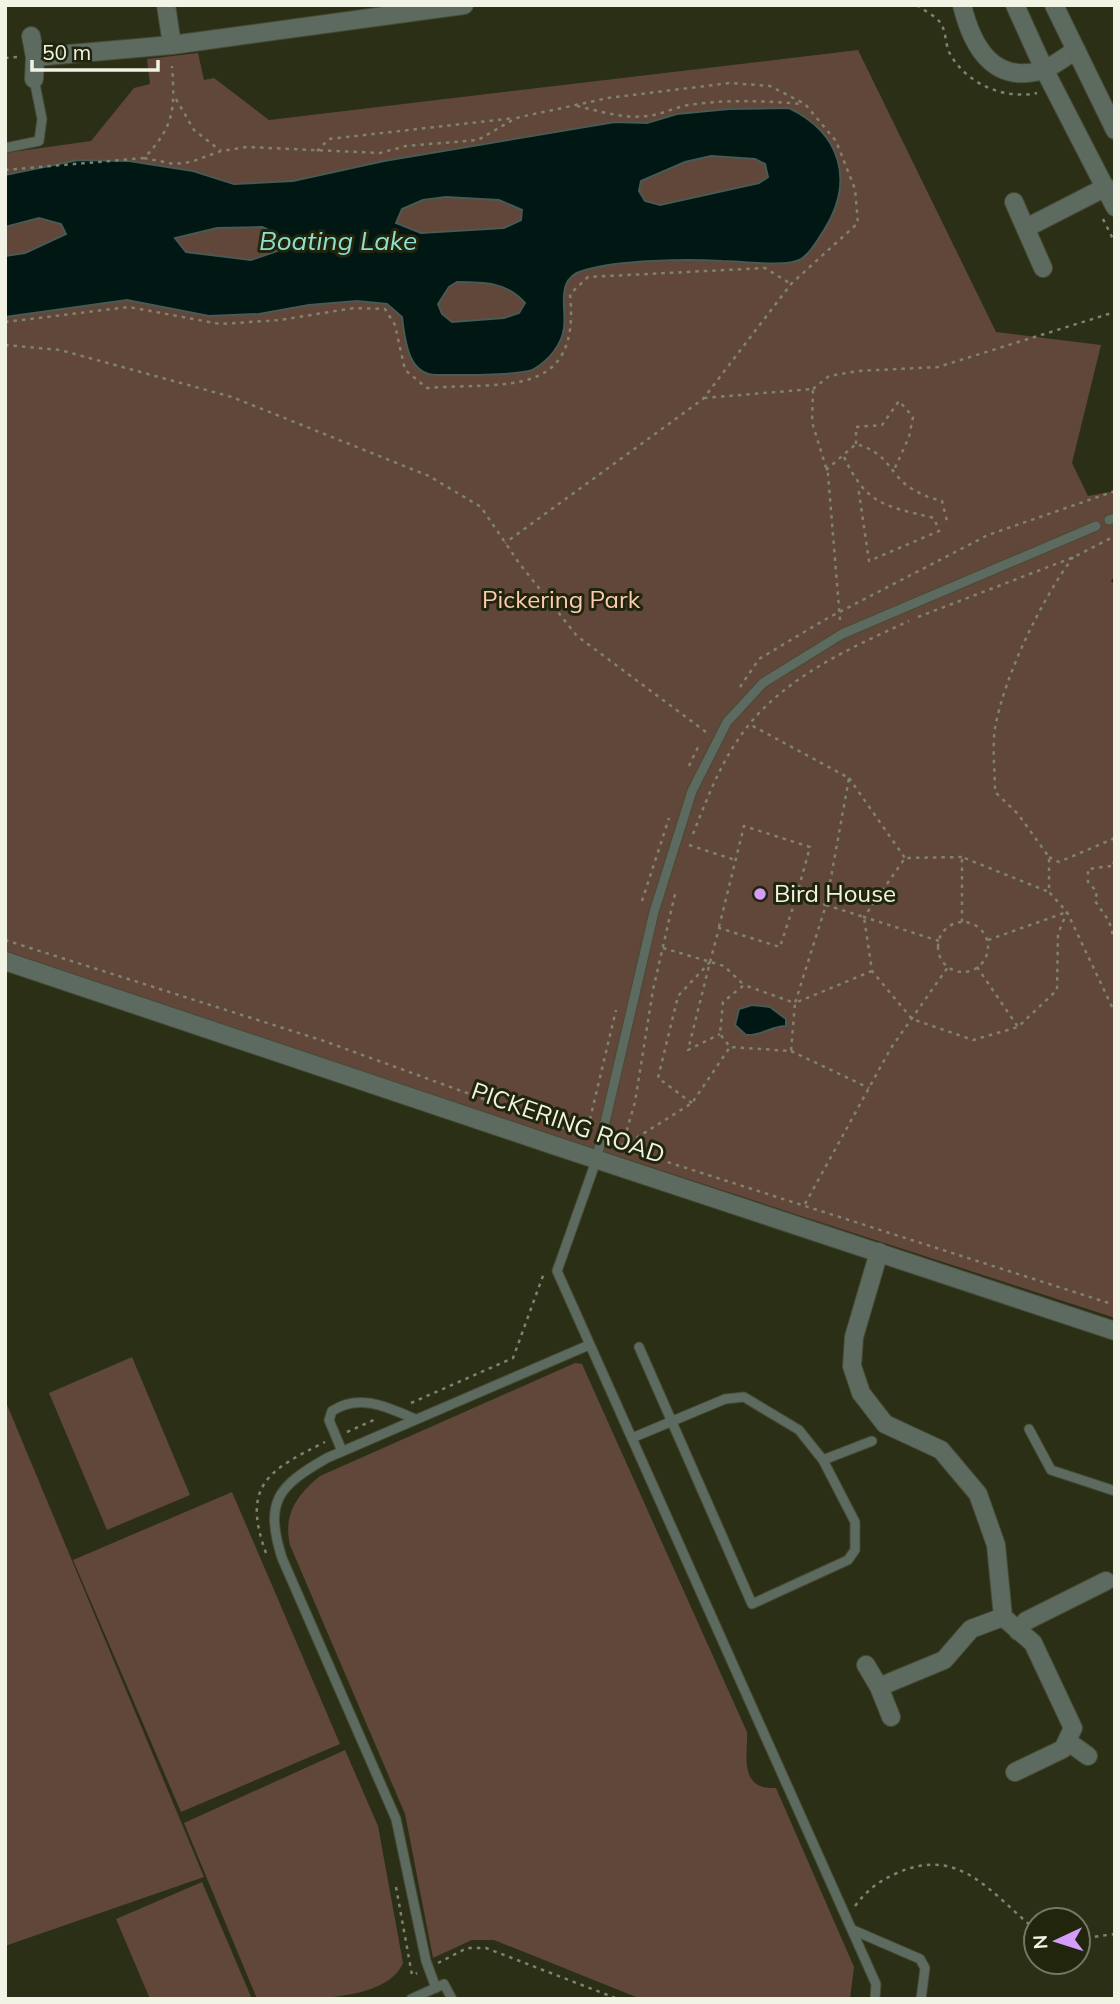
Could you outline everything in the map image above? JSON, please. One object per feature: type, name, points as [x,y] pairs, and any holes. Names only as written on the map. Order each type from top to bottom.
[{"type":"street","points":[[166,5],[172,45]]},
{"type":"street","points":[[35,57],[172,45],[464,5]]},
{"type":"street","points":[[962,5],[968,29],[980,53],[997,66],[1014,74],[1044,69],[1076,50]]},
{"type":"street","points":[[1015,5],[1044,69],[1115,207]]},
{"type":"street","points":[[1054,5],[1115,130]]},
{"type":"street","points":[[31,36],[35,57],[34,79]]},
{"type":"street","points":[[1026,228],[1106,187]]},
{"type":"street","points":[[1014,202],[1043,268]]},
{"type":"street","name":"PICKERING ROAD","points":[[5,961],[389,1088],[596,1161],[1115,1331]]},
{"type":"street","points":[[879,1252],[854,1336],[852,1366],[861,1392],[885,1424],[941,1450],[978,1494],[996,1545],[1003,1617],[1033,1643],[1073,1728],[1063,1749],[1015,1772]]},
{"type":"street","points":[[1018,1631],[1026,1621],[1107,1576]]},
{"type":"street","points":[[879,1687],[944,1660],[971,1629],[1003,1617]]},
{"type":"street","points":[[866,1665],[879,1687],[891,1717]]},
{"type":"street","points":[[1067,1741],[1088,1756]]},
{"type":"lane","points":[[5,148],[38,141],[42,119],[34,79]]},
{"type":"lane","points":[[875,1999],[876,1984],[853,1930],[557,1270],[596,1161],[654,912],[692,791],[727,723],[763,683],[842,634],[1096,526]]},
{"type":"lane","points":[[436,1988],[428,1968],[396,1819],[282,1558],[273,1528],[277,1501],[293,1477],[342,1451],[589,1345]]},
{"type":"lane","points":[[632,1438],[673,1421],[725,1399],[744,1397],[799,1430],[823,1460],[855,1522],[855,1550],[848,1560],[752,1604],[673,1421],[639,1346]]},
{"type":"lane","points":[[342,1451],[329,1420],[332,1410],[343,1403],[356,1400],[395,1410],[415,1419]]},
{"type":"lane","points":[[1029,1429],[1051,1470],[1115,1491]]},
{"type":"lane","points":[[823,1460],[872,1441]]},
{"type":"lane","points":[[853,1930],[920,1959],[925,1968],[921,1999]]},
{"type":"lane","points":[[411,1999],[444,1984],[452,1999]]},
{"type":"path","points":[[144,158],[158,143],[175,108],[172,66]]},
{"type":"path","points":[[317,151],[329,139],[516,118],[671,88],[730,83],[769,86],[805,104],[836,141],[856,189],[858,223],[791,284],[703,398],[505,543]]},
{"type":"path","points":[[174,96],[194,130],[221,151]]},
{"type":"path","points":[[574,105],[618,115],[647,116],[687,105],[742,101],[805,104]]},
{"type":"path","points":[[5,170],[144,158],[174,164],[247,147],[360,154],[478,140],[516,118]]},
{"type":"path","points":[[5,322],[129,307],[220,324],[280,320],[354,308],[385,309],[396,326],[405,370],[427,388],[535,380],[556,364],[568,347],[573,325],[570,294],[588,277],[765,268],[791,284]]},
{"type":"path","points":[[703,398],[813,389],[829,376],[858,371],[939,367],[1115,313]]},
{"type":"path","points":[[5,345],[60,350],[232,397],[429,476],[481,507],[505,543],[577,636],[718,740]]},
{"type":"path","points":[[813,389],[813,422],[826,470],[842,634]]},
{"type":"path","points":[[826,470],[856,444],[856,427],[881,425],[899,401],[913,417],[909,438],[894,471]]},
{"type":"path","points":[[856,444],[869,448],[889,463],[899,478],[924,496],[942,501],[948,525]]},
{"type":"path","points":[[844,457],[858,486],[869,561],[939,531],[934,518],[887,506],[858,486]]},
{"type":"path","points":[[738,690],[759,659],[839,612],[988,535],[1115,491]]},
{"type":"path","points":[[685,857],[709,793],[739,737],[784,690],[845,650],[913,619],[1073,557],[1115,537]]},
{"type":"path","points":[[1073,557],[1047,599],[1020,653],[995,728],[995,792],[1018,814],[1049,857],[1059,862],[1115,838]]},
{"type":"path","points":[[751,725],[849,778],[905,858]]},
{"type":"path","points":[[792,1051],[795,1003],[826,905],[849,778]]},
{"type":"path","points":[[719,928],[780,947],[810,847],[744,825],[688,1050],[720,1034]]},
{"type":"path","points":[[689,845],[735,860]]},
{"type":"path","points":[[905,858],[962,857],[1049,891],[1067,912],[1115,1013]]},
{"type":"path","points":[[962,857],[962,922]]},
{"type":"path","points":[[1049,857],[1049,891]]},
{"type":"path","points":[[905,858],[864,917],[872,971],[912,1019],[973,1040],[1018,1027],[1057,990],[1058,934],[1067,912]]},
{"type":"path","points":[[1115,861],[1113,867],[1087,870],[1088,882],[1097,892],[1095,901],[1109,921],[1115,943]]},
{"type":"path","points":[[622,1147],[635,1101],[677,882]]},
{"type":"path","points":[[796,898],[939,941]]},
{"type":"path","points":[[986,940],[1067,912]]},
{"type":"path","points":[[962,922],[977,927],[986,940],[986,955],[977,967],[962,972],[948,967],[939,955],[939,941],[947,928],[962,922]]},
{"type":"path","points":[[5,940],[324,1041],[586,1136]]},
{"type":"path","points":[[663,948],[724,966],[744,985],[795,1003],[872,971]]},
{"type":"path","points":[[692,1103],[657,1078],[678,996],[710,962]]},
{"type":"path","points":[[804,1205],[869,1088],[948,967]]},
{"type":"path","points":[[977,967],[1018,1027]]},
{"type":"path","points":[[744,985],[723,1002],[720,1034],[730,1046],[792,1051],[869,1088]]},
{"type":"path","points":[[622,1147],[692,1103],[730,1046]]},
{"type":"path","points":[[622,1147],[1115,1306]]},
{"type":"path","points":[[269,1560],[257,1524],[257,1499],[265,1479],[290,1460],[336,1436],[513,1357],[542,1273],[557,1270]]},
{"type":"path","points":[[847,1917],[877,1882],[906,1870],[934,1863],[954,1865],[976,1878],[1022,1918]]},
{"type":"path","points":[[396,1886],[412,1976],[467,1948],[486,1948],[618,1999]]},
{"type":"path","points":[[1092,1937],[1115,1934]]},
{"type":"green space","name":"Pickering Park","points":[[858,50],[996,332],[1101,345],[1072,463],[1088,496],[1115,491],[1115,575],[1111,581],[1115,585],[1115,1318],[5,957],[5,153],[91,141],[134,88],[150,84],[147,59],[198,53],[204,80],[214,78],[269,120]]},
{"type":"green space","points":[[132,1357],[190,1495],[107,1530],[49,1393]]},
{"type":"green space","points":[[575,1363],[582,1364],[747,1732],[750,1777],[764,1787],[776,1788],[854,1967],[850,1999],[641,1999],[494,1940],[472,1940],[433,1958],[405,1814],[290,1545],[290,1515],[305,1490],[320,1476]]},
{"type":"green space","points":[[5,1400],[204,1877],[5,1946]]},
{"type":"green space","points":[[232,1492],[340,1744],[181,1812],[73,1560]]},
{"type":"green space","points":[[345,1750],[378,1826],[403,1963],[393,1976],[378,1986],[359,1992],[315,1998],[257,1999],[184,1823]]},
{"type":"green space","points":[[202,1882],[252,1999],[150,1999],[116,1919]]},
{"type":"water","name":"Boating Lake","points":[[789,108],[807,118],[831,145],[838,160],[839,194],[834,212],[811,250],[801,259],[785,263],[652,261],[616,264],[575,274],[569,279],[564,294],[564,328],[561,340],[554,352],[534,369],[489,375],[429,374],[414,364],[410,356],[402,317],[387,304],[357,301],[309,305],[259,314],[209,316],[127,300],[5,317],[5,256],[25,253],[66,234],[61,224],[39,218],[5,227],[5,175],[78,160],[129,161],[193,171],[234,184],[293,181],[384,161],[615,122],[647,123],[677,114],[729,109]],"holes":[[[711,156],[755,159],[765,164],[768,177],[759,183],[660,205],[645,201],[639,191],[641,181],[685,162]],[[446,197],[499,200],[522,210],[521,220],[504,228],[421,233],[396,223],[402,209],[423,200]],[[262,227],[277,234],[277,251],[251,260],[186,252],[175,238],[217,228]],[[457,282],[494,285],[511,291],[525,303],[519,313],[504,318],[452,322],[442,314],[438,304],[449,287]]]},
{"type":"water","points":[[752,1005],[770,1007],[786,1019],[786,1026],[746,1035],[735,1025],[739,1009]]},
{"type":"place","name":"Bird House","points":[[760,894]]}]
